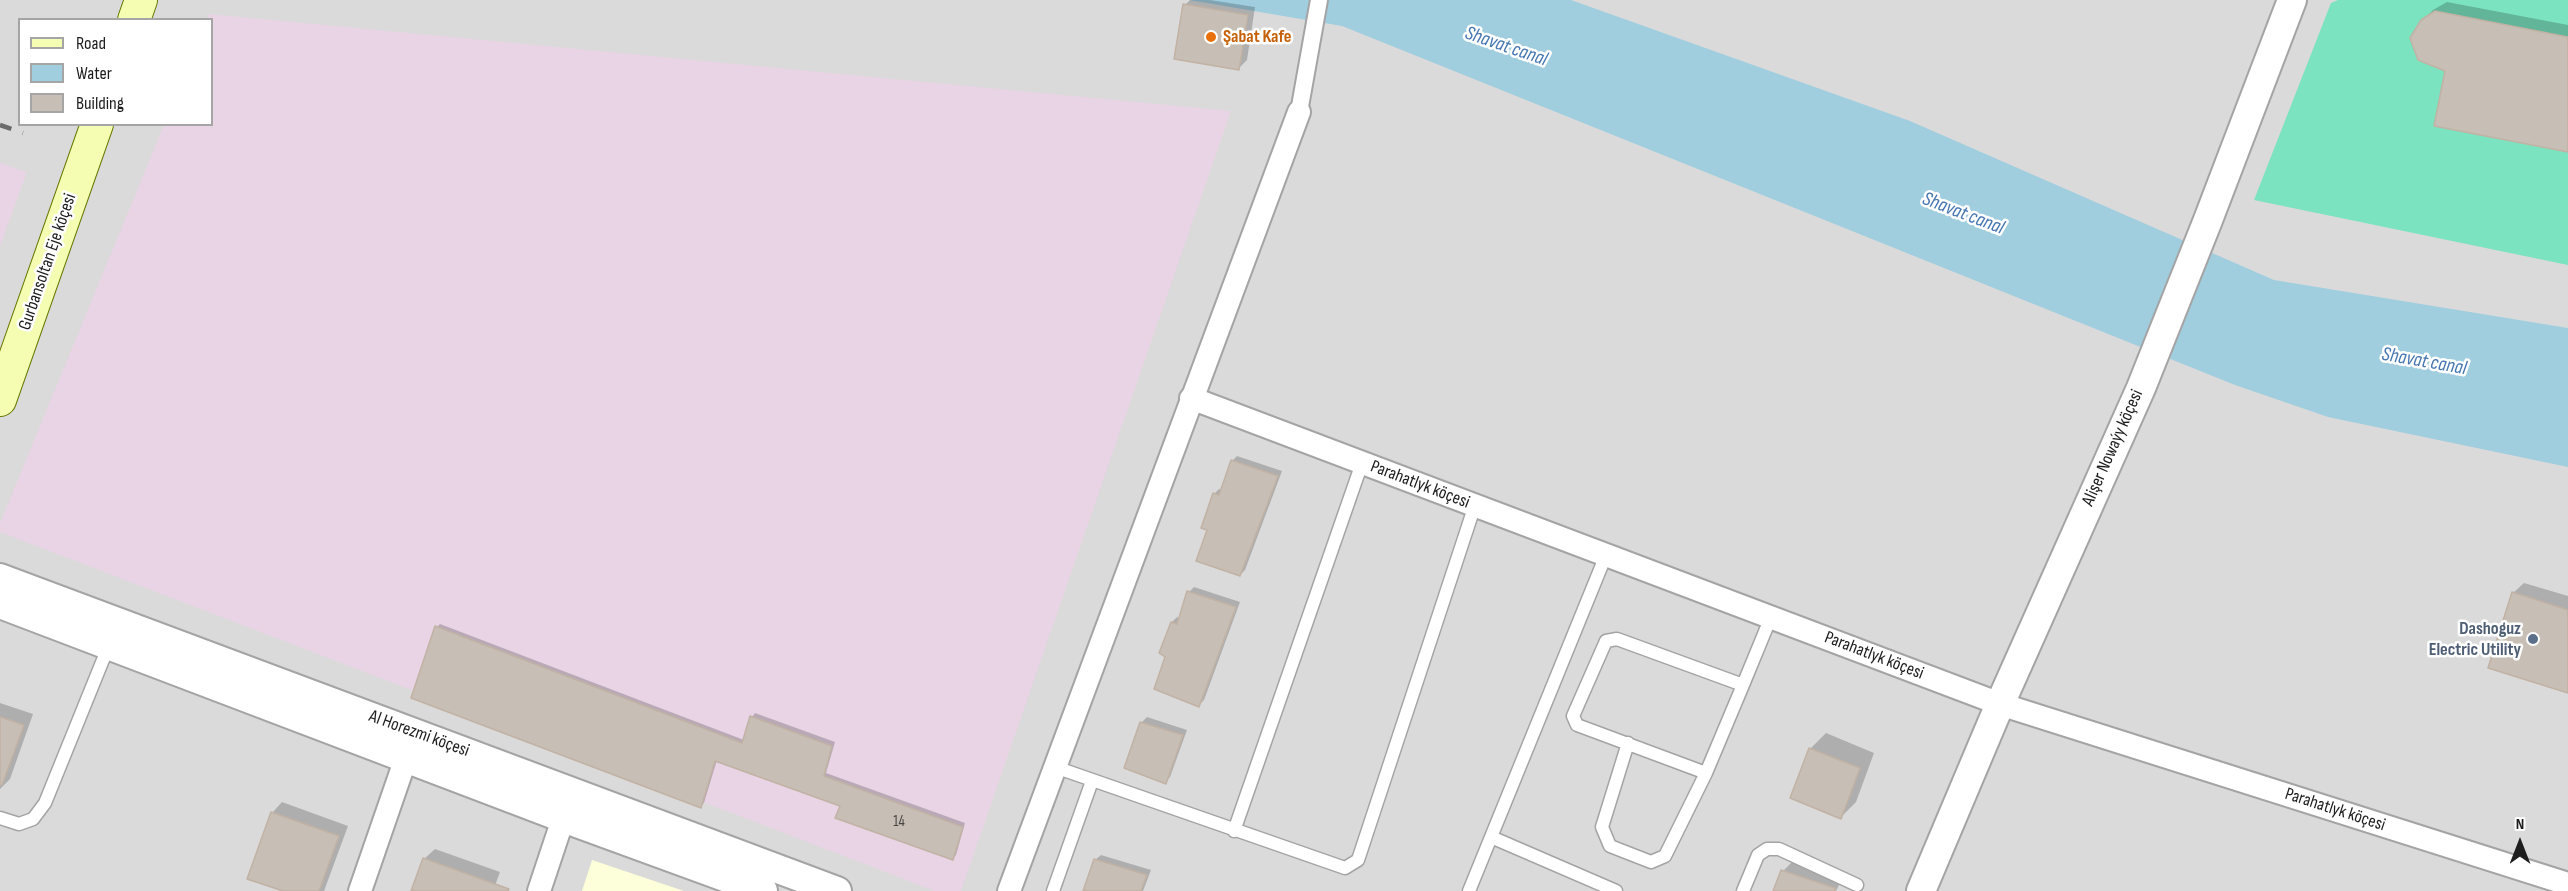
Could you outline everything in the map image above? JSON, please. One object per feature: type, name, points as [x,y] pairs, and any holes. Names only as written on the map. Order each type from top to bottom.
[{"type":"main road","points":[[135,18],[141,0]]},
{"type":"main road","name":"Gurbansoltan Eje köçesi","points":[[0,400],[96,126]]},
{"type":"street","points":[[1009,891],[1299,112],[1319,0]]},
{"type":"street","name":"Alişer Nowaýy köçesi","points":[[2214,222],[2292,0]]},
{"type":"street","name":"Alişer Nowaýy köçesi","points":[[1921,891],[2008,707],[2147,390],[2214,222],[2308,0]]},
{"type":"street","name":"Parahatlyk köçesi","points":[[1191,398],[2008,707],[2568,884]]},
{"type":"street","name":"Al Horezmi köçesi","points":[[0,578],[568,805],[764,891]]},
{"type":"street","name":"Al Horezmi köçesi","points":[[0,604],[406,758],[568,805],[837,891]]},
{"type":"street","name":"Alişer Nowaýy köçesi","points":[[1942,891],[2008,707]]},
{"type":"street","points":[[360,891],[406,758]]},
{"type":"street","points":[[539,891],[568,805]]},
{"type":"lane","points":[[1234,831],[1362,463]]},
{"type":"lane","points":[[1055,767],[1345,868],[1358,860],[1474,505]]},
{"type":"lane","points":[[1469,891],[1606,555]]},
{"type":"lane","points":[[1628,743],[1602,827],[1610,846],[1651,862],[1665,856],[1706,773],[1771,617]]},
{"type":"lane","points":[[1706,773],[1577,725],[1573,716],[1606,641],[1617,639],[1743,685]]},
{"type":"lane","points":[[0,818],[20,824],[33,819],[45,803],[109,645]]},
{"type":"lane","points":[[1053,891],[1092,781]]},
{"type":"lane","points":[[1491,837],[1616,891]]},
{"type":"lane","points":[[1743,891],[1758,855],[1767,849],[1779,849],[1857,885]]},
{"type":"shaded area","points":[[0,0],[2568,0],[2568,891],[0,891]]},
{"type":"shaded area","points":[[209,14],[1231,111],[961,891],[935,891],[0,532],[0,523],[164,126],[213,126],[213,18],[207,18]]},
{"type":"shaded area","points":[[0,163],[27,172],[0,246]]},
{"type":"shaded area","points":[[592,860],[684,891],[582,891]]},
{"type":"green space","points":[[2338,0],[2568,0],[2568,265],[2254,200],[2331,3]]},
{"type":"water","name":"Shavat canal","points":[[1189,0],[1571,0],[1910,121],[2274,280],[2568,328],[2568,467],[2328,417],[2235,385],[1342,26]]},
{"type":"building","name":"Şabat Kafe","points":[[1183,4],[1248,15],[1239,70],[1174,59]]},
{"type":"building","points":[[2435,11],[2568,37],[2568,152],[2434,126],[2445,71],[2418,60],[2410,38],[2421,20]]},
{"type":"building","points":[[1231,460],[1278,476],[1240,576],[1196,561],[1207,530],[1201,528],[1213,493],[1219,495]]},
{"type":"building","points":[[1187,591],[1236,607],[1199,707],[1154,689],[1165,657],[1159,653],[1171,622],[1177,624]]},
{"type":"building","name":"Dashoguz Electric Utility","points":[[2512,592],[2568,610],[2568,693],[2488,668]]},
{"type":"building","points":[[435,626],[742,743],[750,716],[832,746],[824,776],[963,827],[953,860],[835,818],[840,806],[715,761],[701,808],[411,698]]},
{"type":"building","points":[[0,717],[24,725],[2,785],[0,785]]},
{"type":"building","points":[[1140,722],[1183,735],[1166,784],[1124,768]]},
{"type":"building","points":[[1809,748],[1860,768],[1841,819],[1790,798]]},
{"type":"building","points":[[271,812],[339,836],[319,891],[283,891],[247,879]]},
{"type":"building","points":[[423,858],[509,889],[508,891],[411,891]]},
{"type":"building","points":[[1094,859],[1147,875],[1141,891],[1083,891]]},
{"type":"building","points":[[1781,870],[1835,888],[1835,891],[1773,891]]},
{"type":"railway","points":[[0,125],[23,133]]},
{"type":"place","name":"Şabat Kafe","points":[[1211,37]]},
{"type":"place","name":"Dashoguz Electric Utility","points":[[2533,639]]}]
